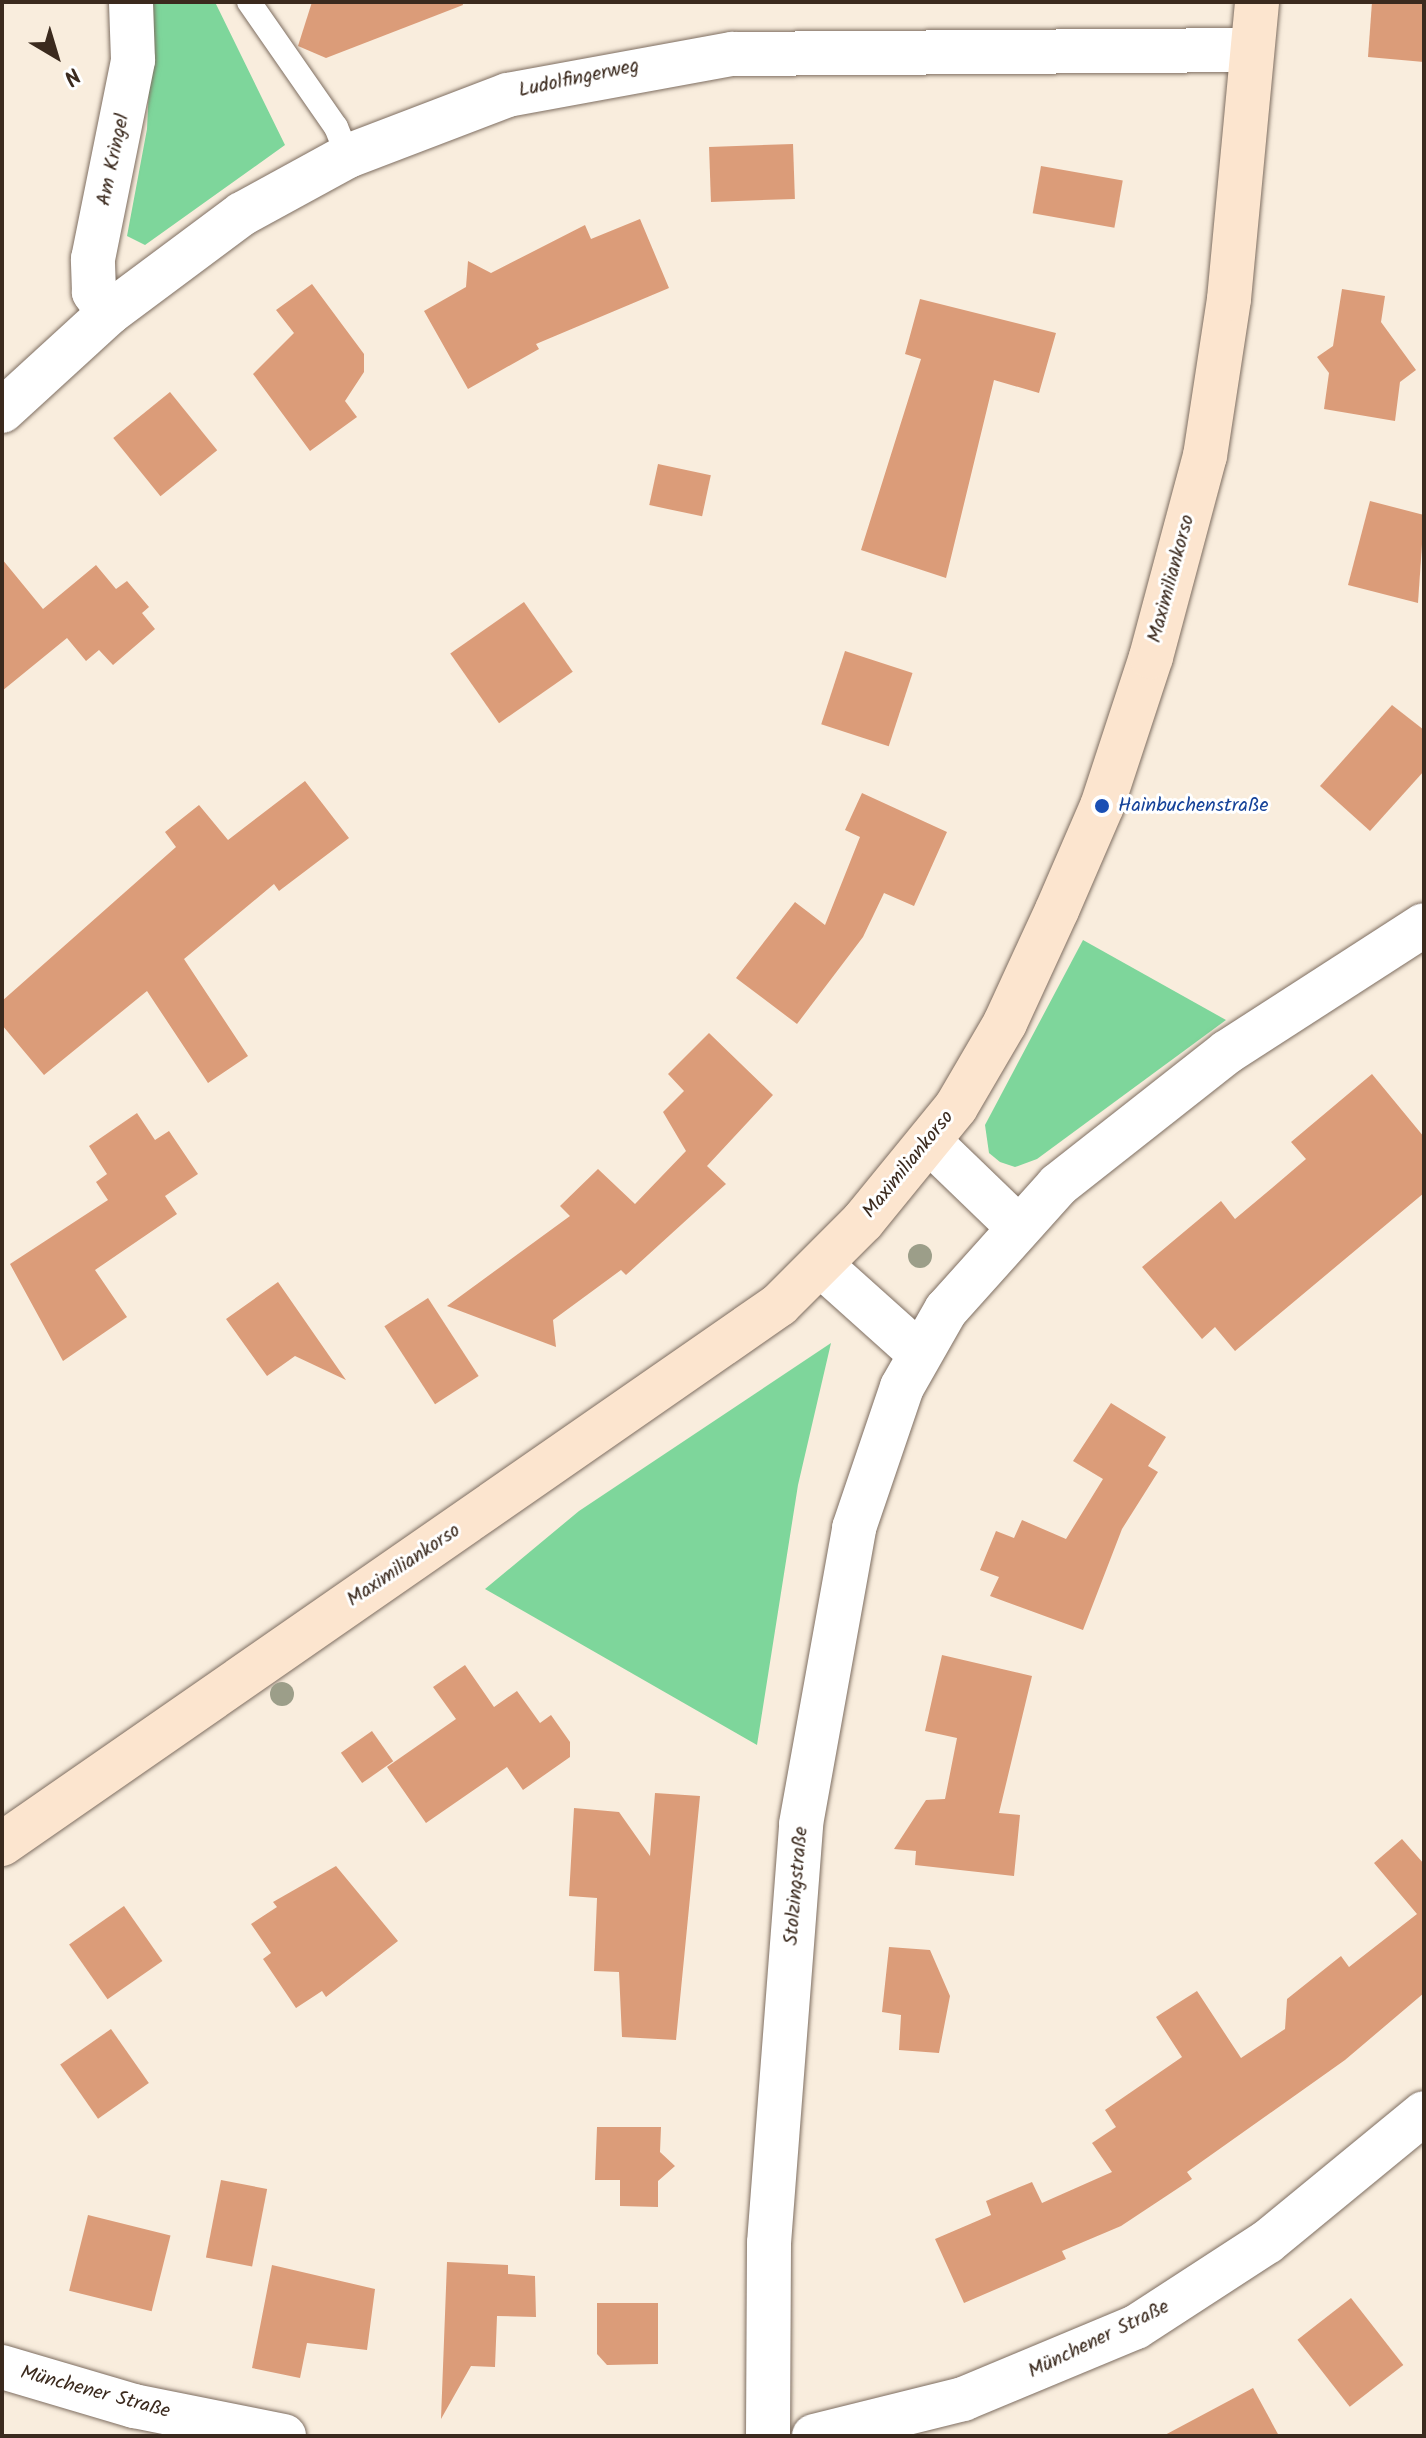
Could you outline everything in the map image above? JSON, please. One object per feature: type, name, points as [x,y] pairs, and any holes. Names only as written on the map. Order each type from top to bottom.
[{"type":"street","name":"Am Kringel","points":[[109,313],[94,292],[93,259],[133,60],[131,2]]},
{"type":"street","name":"Maximiliankorso","points":[[2,1844],[623,1417],[822,1266],[931,1143],[1005,1023],[1041,947],[1102,806],[1151,657],[1205,456],[1229,299],[1257,2]]},
{"type":"street","name":"Ludolfingerweg","points":[[2,411],[109,313],[242,214],[348,156],[508,95],[732,54],[1252,50]]},
{"type":"street","points":[[931,1143],[1016,1225],[1227,1052],[1424,925]]},
{"type":"street","name":"Stolzingstraße","points":[[768,2436],[769,2243],[801,1824],[854,1528],[918,1352],[1016,1225]]},
{"type":"street","points":[[822,1266],[918,1352]]},
{"type":"street","name":"Münchener Straße","points":[[814,2436],[925,2423],[1072,2356],[1203,2288],[1424,2113]]},
{"type":"street","name":"Münchener Straße","points":[[2,2367],[134,2406],[284,2436]]},
{"type":"lane","points":[[249,2],[348,156]]},
{"type":"green space","points":[[153,2],[215,2],[285,145],[145,245],[127,236],[147,129]]},
{"type":"green space","points":[[1083,940],[1226,1020],[1037,1159],[1015,1167],[1000,1162],[989,1153],[985,1125]]},
{"type":"green space","points":[[831,1343],[798,1485],[757,1745],[485,1589],[579,1511]]},
{"type":"building","points":[[312,2],[462,2],[463,5],[326,58],[298,46]]},
{"type":"building","points":[[1372,2],[1424,2],[1424,62],[1368,57]]},
{"type":"building","points":[[793,144],[795,199],[711,202],[709,147]]},
{"type":"building","points":[[1041,166],[1123,180],[1114,228],[1033,213]]},
{"type":"building","points":[[640,219],[669,288],[536,344],[539,349],[468,389],[424,311],[466,287],[468,261],[491,273],[585,225],[591,239]]},
{"type":"building","points":[[312,284],[364,354],[364,372],[345,401],[357,417],[310,451],[253,374],[294,333],[276,310]]},
{"type":"building","points":[[1342,289],[1385,296],[1381,322],[1416,370],[1400,382],[1395,421],[1324,409],[1329,373],[1317,357],[1333,346]]},
{"type":"building","points":[[920,299],[1056,333],[1039,393],[994,380],[946,578],[861,550],[921,359],[905,354]]},
{"type":"building","points":[[170,392],[217,450],[160,496],[113,438]]},
{"type":"building","points":[[658,464],[711,475],[702,516],[649,505]]},
{"type":"building","points":[[1370,501],[1424,515],[1418,603],[1348,585]]},
{"type":"building","points":[[2,559],[43,609],[96,565],[116,589],[127,581],[149,607],[142,613],[155,629],[113,665],[99,650],[86,661],[67,638],[2,691]]},
{"type":"building","points":[[524,602],[573,672],[499,723],[450,654]]},
{"type":"building","points":[[845,651],[913,673],[889,746],[821,724]]},
{"type":"building","points":[[1392,705],[1424,730],[1424,771],[1370,831],[1320,786]]},
{"type":"building","points":[[305,781],[349,838],[279,891],[274,884],[184,959],[248,1056],[208,1083],[147,991],[44,1075],[2,1025],[2,1001],[176,847],[165,832],[199,805],[228,840]]},
{"type":"building","points":[[862,793],[947,832],[914,906],[884,893],[863,937],[797,1024],[736,978],[795,902],[825,925],[860,837],[845,830]]},
{"type":"building","points":[[709,1033],[773,1095],[707,1166],[726,1184],[626,1275],[621,1270],[553,1320],[556,1347],[447,1306],[570,1216],[560,1206],[598,1169],[635,1204],[686,1151],[663,1112],[684,1091],[668,1074]]},
{"type":"building","points":[[1372,1074],[1424,1137],[1424,1193],[1235,1351],[1215,1327],[1202,1339],[1142,1267],[1221,1201],[1235,1219],[1272,1188],[1306,1159],[1291,1142]]},
{"type":"building","points":[[137,1113],[155,1140],[169,1131],[198,1174],[165,1196],[177,1214],[95,1270],[127,1317],[63,1361],[10,1264],[108,1200],[96,1182],[107,1174],[89,1146]]},
{"type":"building","points":[[278,1282],[346,1380],[295,1356],[267,1376],[226,1319]]},
{"type":"building","points":[[428,1298],[479,1376],[435,1404],[384,1326]]},
{"type":"building","points":[[1111,1403],[1166,1437],[1148,1466],[1158,1472],[1122,1529],[1083,1630],[990,1596],[999,1577],[980,1570],[996,1531],[1014,1538],[1022,1520],[1066,1539],[1103,1479],[1073,1461]]},
{"type":"building","points":[[942,1655],[1032,1676],[999,1813],[1020,1815],[1014,1876],[915,1865],[916,1851],[894,1849],[926,1800],[945,1799],[957,1738],[925,1731]]},
{"type":"building","points":[[465,1665],[494,1707],[517,1691],[540,1723],[551,1715],[570,1742],[570,1757],[523,1790],[507,1767],[426,1823],[387,1767],[456,1719],[433,1687]]},
{"type":"building","points":[[372,1731],[393,1761],[362,1783],[341,1753]]},
{"type":"building","points":[[655,1793],[700,1796],[676,2040],[622,2037],[619,1972],[594,1971],[597,1898],[569,1896],[574,1808],[619,1812],[650,1856]]},
{"type":"building","points":[[1402,1839],[1424,1864],[1424,1993],[1345,2060],[1187,2172],[1192,2179],[1121,2226],[1062,2251],[1066,2259],[964,2303],[935,2239],[991,2215],[986,2201],[1032,2182],[1042,2203],[1112,2172],[1092,2143],[1116,2127],[1105,2110],[1182,2057],[1156,2017],[1197,1991],[1241,2058],[1285,2029],[1287,1999],[1341,1956],[1349,1967],[1417,1914],[1374,1863]]},
{"type":"building","points":[[336,1866],[398,1941],[326,1997],[322,1991],[296,2008],[263,1959],[271,1953],[251,1924],[277,1907],[273,1902]]},
{"type":"building","points":[[124,1906],[162,1961],[108,1999],[69,1944]]},
{"type":"building","points":[[889,1947],[930,1950],[950,1996],[939,2053],[899,2050],[901,2015],[882,2012]]},
{"type":"building","points":[[111,2029],[149,2083],[98,2119],[60,2065]]},
{"type":"building","points":[[597,2127],[661,2127],[660,2152],[675,2166],[658,2181],[658,2207],[620,2206],[620,2180],[595,2180]]},
{"type":"building","points":[[221,2180],[267,2189],[252,2267],[206,2258]]},
{"type":"building","points":[[88,2215],[170,2236],[152,2311],[69,2291]]},
{"type":"building","points":[[447,2262],[508,2265],[508,2274],[535,2276],[536,2317],[497,2316],[495,2367],[471,2366],[441,2419]]},
{"type":"building","points":[[272,2265],[375,2289],[367,2350],[307,2343],[300,2378],[252,2368]]},
{"type":"building","points":[[1351,2298],[1403,2365],[1350,2407],[1297,2340]]},
{"type":"building","points":[[597,2303],[658,2303],[658,2364],[607,2365],[597,2354]]},
{"type":"building","points":[[1253,2388],[1279,2436],[1163,2436]]},
{"type":"place","name":"Hainbuchenstraße","points":[[1102,806]]}]
